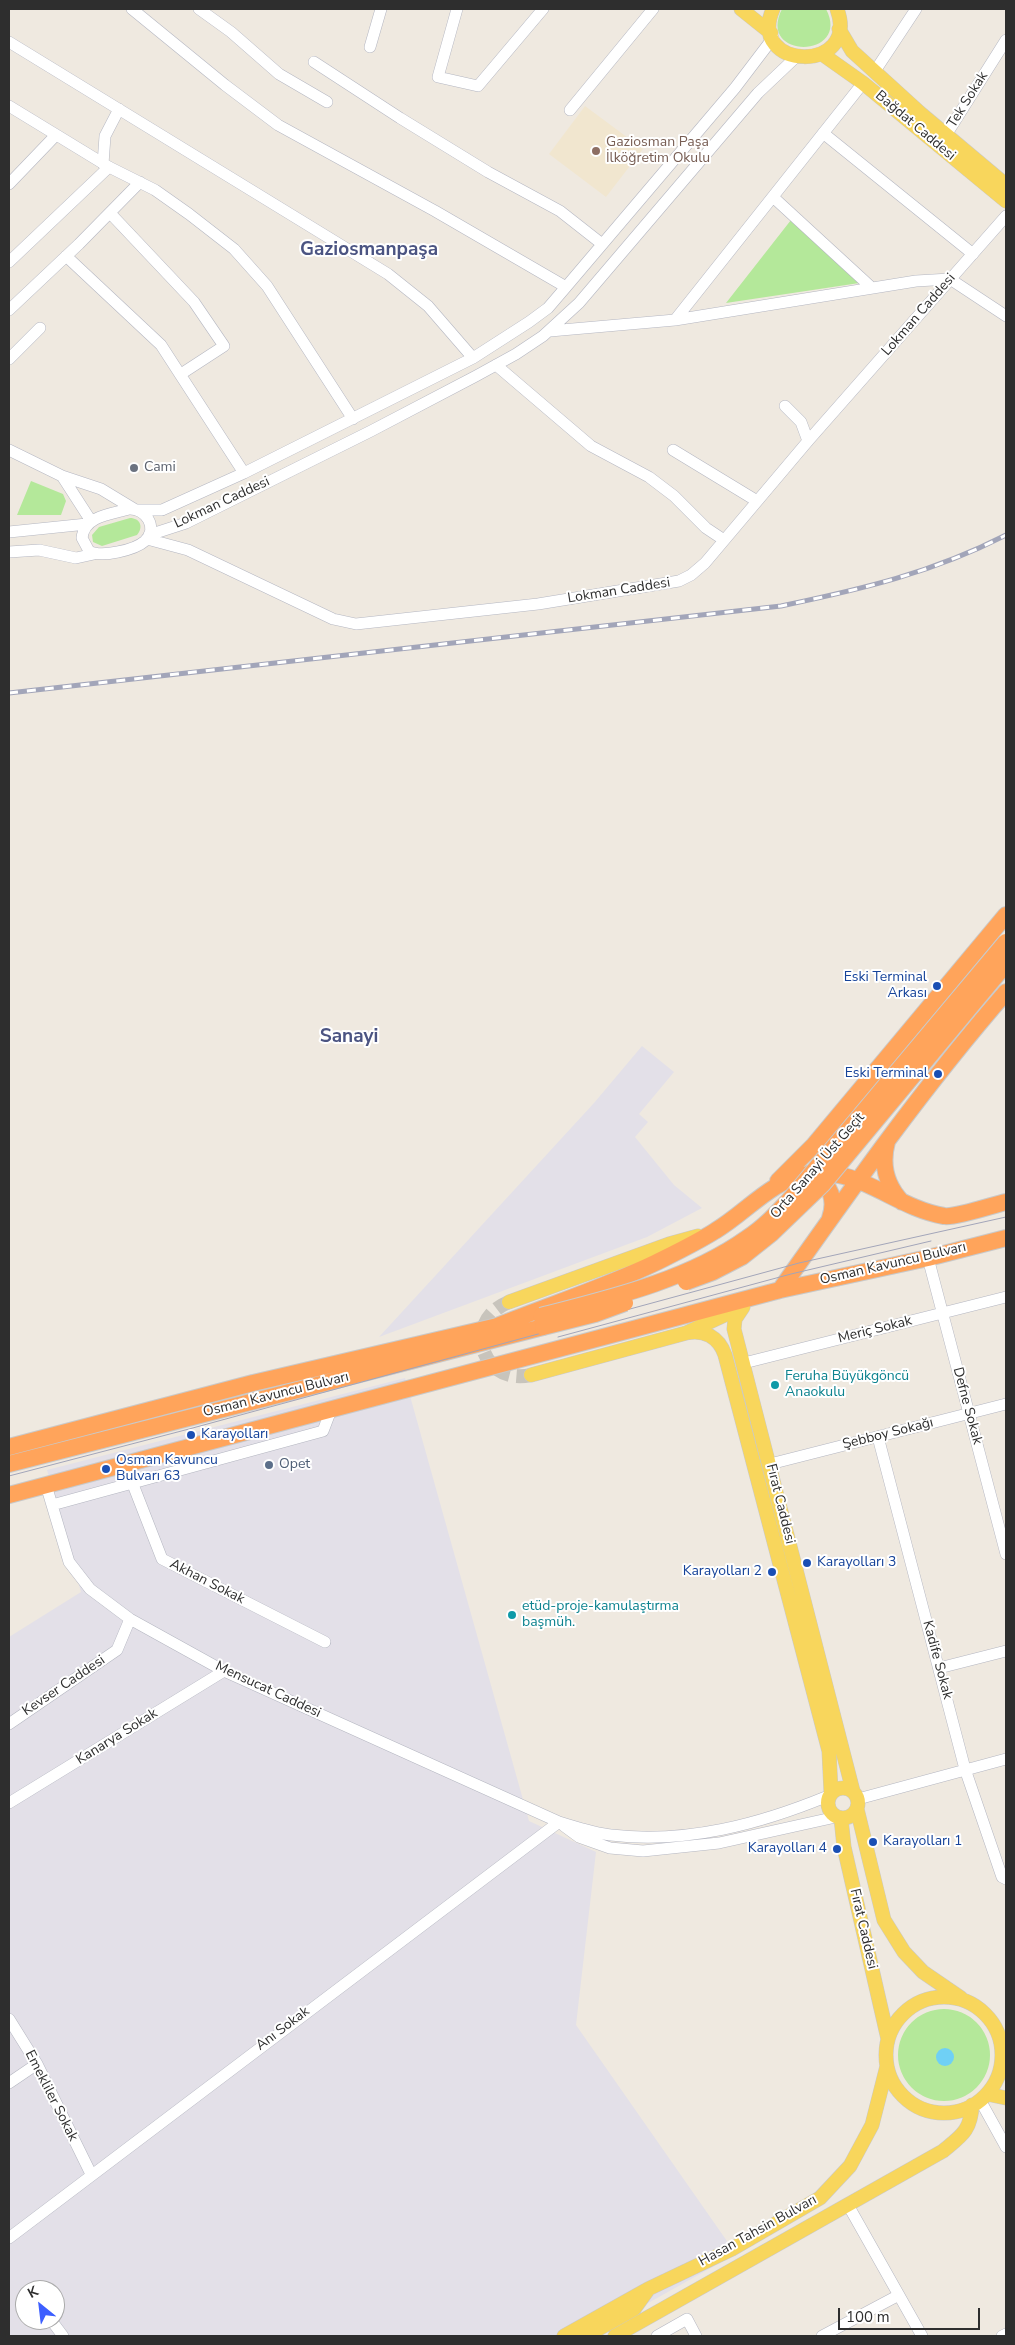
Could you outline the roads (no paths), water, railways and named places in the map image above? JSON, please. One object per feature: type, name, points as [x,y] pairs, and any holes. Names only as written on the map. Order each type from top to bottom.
[{"type":"highway","points":[[492,1328],[654,1263],[716,1231],[770,1189],[832,1123],[1006,915]]},
{"type":"highway","name":"Orta Sanayi Üst Geçit","points":[[542,1321],[688,1270],[728,1250],[758,1231],[797,1192],[1006,942]]},
{"type":"highway","name":"Orta Sanayi Üst Geçit","points":[[542,1321],[596,1314],[713,1272],[742,1257],[772,1234],[823,1184],[1006,964]]},
{"type":"highway","points":[[743,1307],[780,1290],[890,1135],[957,1049],[1006,992]]},
{"type":"highway","points":[[832,1123],[828,1136],[833,1159],[843,1167],[853,1168],[862,1165],[874,1157]]},
{"type":"highway","points":[[890,1135],[885,1152],[885,1169],[893,1191],[904,1204]]},
{"type":"highway","points":[[770,1189],[792,1178],[810,1174],[833,1174],[858,1180],[904,1204],[946,1217],[1006,1202]]},
{"type":"highway","points":[[810,1174],[822,1180],[830,1190],[833,1203],[828,1222]]},
{"type":"highway","name":"Osman Kavuncu Bulvarı","points":[[780,1290],[928,1258],[1006,1238]]},
{"type":"highway","points":[[9,1495],[780,1290]]},
{"type":"highway","points":[[492,1328],[542,1321]]},
{"type":"highway","name":"Osman Kavuncu Bulvarı","points":[[9,1464],[542,1321]]},
{"type":"highway","name":"Osman Kavuncu Bulvarı","points":[[9,1448],[253,1383],[492,1328]]},
{"type":"main road","points":[[742,9],[772,35],[782,50],[796,57],[806,58],[822,54],[833,43],[839,29],[838,10]]},
{"type":"main road","points":[[772,35],[770,23],[773,9]]},
{"type":"main road","name":"Bağdat Caddesi","points":[[839,29],[848,46],[946,135],[1006,186]]},
{"type":"main road","name":"Bağdat Caddesi","points":[[822,54],[863,82],[1006,202]]},
{"type":"main road","points":[[509,1302],[669,1244],[716,1231]]},
{"type":"main road","points":[[531,1375],[686,1333],[743,1307]]},
{"type":"main road","name":"Fırat Caddesi","points":[[743,1307],[735,1319],[734,1329],[856,1800],[884,1920],[904,1952],[923,1972],[968,2002]]},
{"type":"main road","name":"Fırat Caddesi","points":[[686,1333],[708,1334],[721,1345],[726,1355],[829,1751],[830,1794]]},
{"type":"main road","points":[[840,1788],[856,1800],[851,1816],[839,1818],[829,1811],[830,1794],[840,1788]]},
{"type":"main road","name":"Fırat Caddesi","points":[[839,1818],[888,2039]]},
{"type":"main road","points":[[1006,2026],[990,2019],[968,2002],[942,1997],[924,2001],[902,2016],[888,2039],[887,2066],[898,2091],[920,2108],[946,2113],[979,2100],[1006,2098]]},
{"type":"main road","points":[[979,2100],[997,2079],[1002,2062],[998,2035],[990,2019]]},
{"type":"main road","name":"Hasan Tahsin Bulvarı","points":[[564,2336],[648,2289],[732,2249],[820,2198],[850,2166],[872,2125],[887,2066]]},
{"type":"main road","name":"Hasan Tahsin Bulvarı","points":[[615,2336],[943,2151],[967,2131],[979,2100]]},
{"type":"main road","points":[[586,2336],[634,2309],[648,2289]]},
{"type":"street","points":[[132,9],[225,86],[278,125],[435,211],[566,287]]},
{"type":"street","points":[[199,9],[231,32],[279,74],[327,102]]},
{"type":"street","points":[[370,47],[381,9]]},
{"type":"street","points":[[457,9],[438,77],[478,86],[543,9]]},
{"type":"street","points":[[570,110],[653,9]]},
{"type":"street","points":[[875,71],[916,9]]},
{"type":"street","name":"Lokman Caddesi","points":[[136,509],[162,510],[244,474],[473,358],[548,308],[735,88],[772,35]]},
{"type":"street","name":"Tek Sokak","points":[[946,135],[1006,40]]},
{"type":"street","points":[[9,42],[388,274],[428,306],[473,358]]},
{"type":"street","name":"Lokman Caddesi","points":[[148,537],[186,523],[371,431],[516,354],[550,331],[579,303],[767,83],[796,57]]},
{"type":"street","points":[[314,62],[472,162],[560,211],[602,244]]},
{"type":"street","points":[[675,320],[863,82]]},
{"type":"street","points":[[9,106],[106,165],[140,182],[189,214],[246,261],[267,286],[353,418]]},
{"type":"street","points":[[9,262],[106,165],[105,136],[119,108]]},
{"type":"street","points":[[823,133],[973,254]]},
{"type":"street","points":[[9,184],[56,135]]},
{"type":"street","points":[[9,310],[140,182]]},
{"type":"street","points":[[772,196],[872,288]]},
{"type":"street","points":[[110,213],[194,302],[224,346],[181,374]]},
{"type":"street","name":"Lokman Caddesi","points":[[148,537],[188,550],[333,619],[356,624],[538,604],[673,583],[698,570],[808,441],[1006,216]]},
{"type":"street","points":[[66,256],[161,345],[244,474]]},
{"type":"street","points":[[550,331],[675,320],[916,281],[950,279],[1006,316]]},
{"type":"street","points":[[9,359],[40,328]]},
{"type":"street","points":[[496,365],[591,446],[649,477],[674,496],[706,528],[724,540]]},
{"type":"street","points":[[785,406],[801,422],[808,441]]},
{"type":"street","points":[[9,450],[62,476],[101,489],[136,509],[149,520],[148,537],[138,545],[104,556],[94,554],[76,558],[38,550],[9,552]]},
{"type":"street","points":[[673,450],[757,501]]},
{"type":"street","points":[[62,476],[89,522]]},
{"type":"street","points":[[9,532],[89,522],[136,509]]},
{"type":"street","points":[[89,522],[82,538],[86,548],[94,554]]},
{"type":"street","name":"Defne Sokak","points":[[928,1258],[1006,1554]]},
{"type":"street","name":"Meriç Sokak","points":[[744,1362],[1006,1297]]},
{"type":"street","name":"Şebboy Sokağı","points":[[770,1464],[1006,1404]]},
{"type":"street","points":[[52,1505],[322,1431],[331,1410]]},
{"type":"street","name":"Kadife Sokak","points":[[878,1437],[965,1769],[1002,1877],[1006,1879]]},
{"type":"street","name":"Akhan Sokak","points":[[132,1482],[162,1559],[325,1642]]},
{"type":"street","name":"Mensucat Caddesi","points":[[46,1485],[69,1562],[90,1589],[130,1619],[224,1671],[559,1822],[610,1835],[648,1837],[720,1832],[791,1812],[830,1794]]},
{"type":"street","name":"Kevser Caddesi","points":[[9,1724],[117,1650],[130,1619]]},
{"type":"street","points":[[939,1668],[1006,1651]]},
{"type":"street","name":"Kanarya Sokak","points":[[9,1803],[224,1671]]},
{"type":"street","points":[[856,1800],[1006,1759]]},
{"type":"street","name":"Mensucat Caddesi","points":[[559,1822],[579,1837],[610,1848],[643,1851],[719,1843],[839,1818]]},
{"type":"street","name":"Anı Sokak","points":[[9,2238],[91,2174],[559,1822]]},
{"type":"street","name":"Emekliler Sokak","points":[[9,2019],[37,2064],[91,2174]]},
{"type":"street","points":[[9,2083],[37,2064]]},
{"type":"street","points":[[979,2100],[1006,2147]]},
{"type":"street","points":[[848,2205],[922,2336]]},
{"type":"street","points":[[822,2336],[899,2295]]},
{"type":"street","points":[[658,2336],[687,2319],[696,2336]]},
{"type":"street","points":[[1002,2336],[1006,2334]]},
{"type":"water","points":[[941,2048],[949,2048],[954,2053],[952,2064],[941,2066],[936,2061],[936,2053]]},
{"type":"tunnel","points":[[509,1302],[494,1311],[485,1323],[482,1336],[483,1350],[489,1362],[500,1371],[514,1376],[531,1375]]},
{"type":"tram line","points":[[9,1476],[799,1263],[1006,1217]]},
{"type":"tram line","points":[[558,1337],[791,1274],[931,1241]]},
{"type":"railway","points":[[9,693],[781,606],[868,586],[924,570],[1006,535]]},
{"type":"place","name":"Gaziosman Paşa İlköğretim Okulu","points":[[596,151]]},
{"type":"place","name":"Cami","points":[[134,468]]},
{"type":"place","name":"Eski Terminal Arkası","points":[[937,986]]},
{"type":"place","name":"Eski Terminal","points":[[938,1074]]},
{"type":"place","name":"Feruha Büyükgöncü Anaokulu","points":[[775,1385]]},
{"type":"place","name":"Karayolları","points":[[191,1435]]},
{"type":"place","name":"Opet","points":[[269,1465]]},
{"type":"place","name":"Osman Kavuncu Bulvarı 63","points":[[106,1469]]},
{"type":"place","name":"Karayolları 3","points":[[807,1563]]},
{"type":"place","name":"Karayolları 2","points":[[772,1572]]},
{"type":"place","name":"etüd-proje-kamulaştırma başmüh.","points":[[512,1615]]},
{"type":"place","name":"Karayolları 1","points":[[873,1842]]},
{"type":"place","name":"Karayolları 4","points":[[837,1849]]},
{"type":"district","name":"Gaziosmanpaşa","points":[[369,250]]},
{"type":"district","name":"Sanayi","points":[[349,1037]]}]
